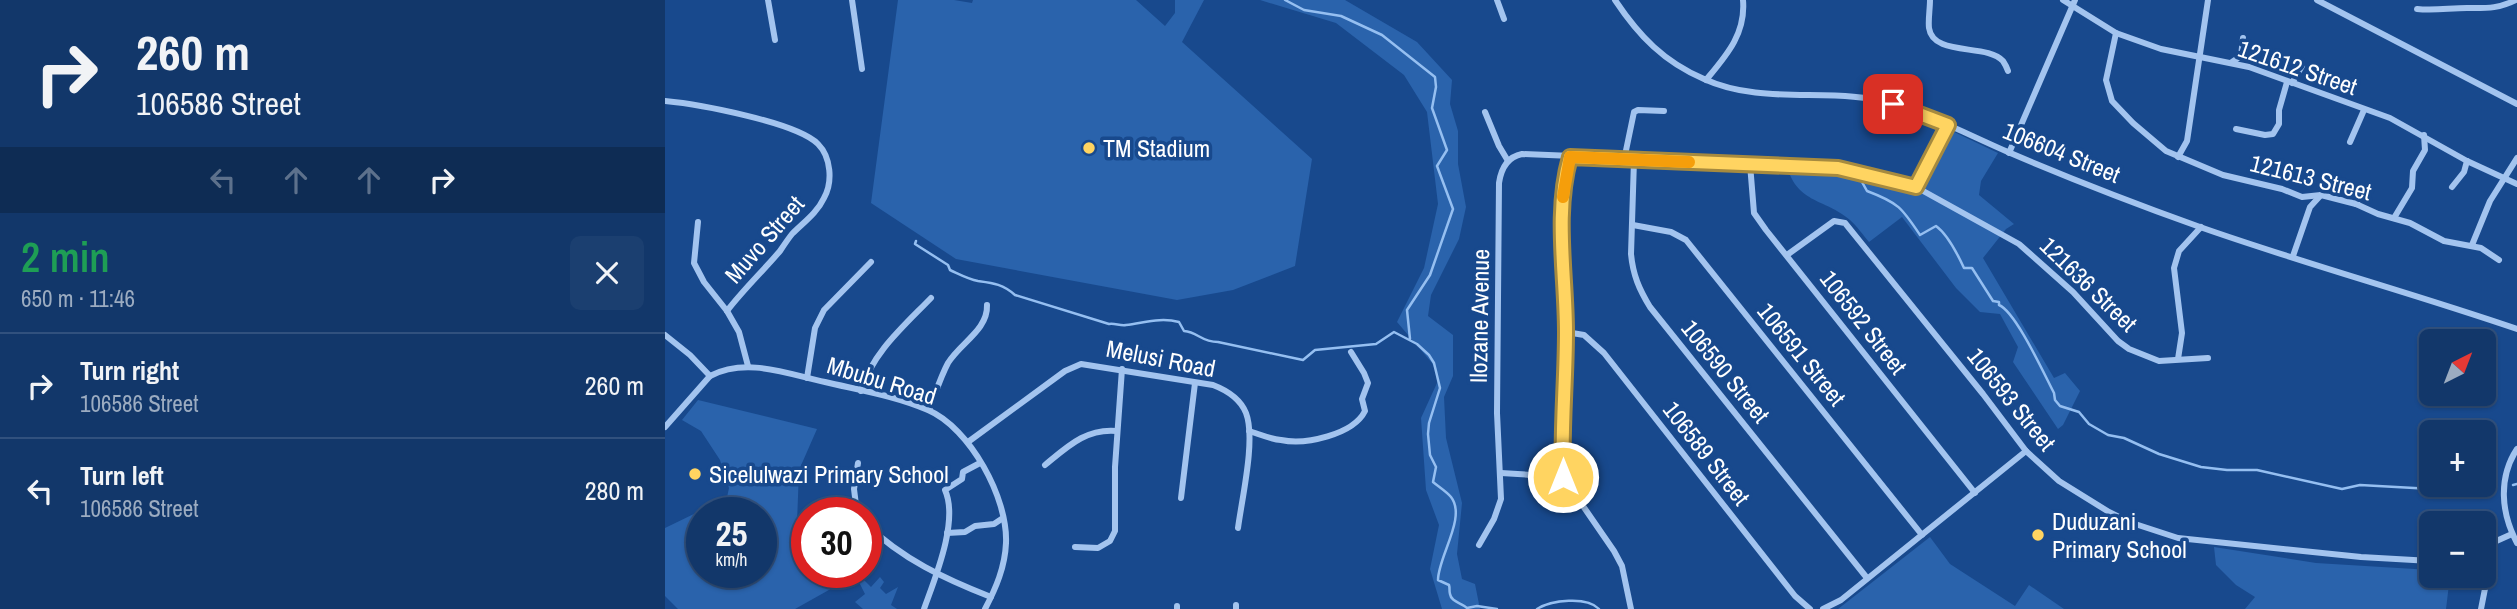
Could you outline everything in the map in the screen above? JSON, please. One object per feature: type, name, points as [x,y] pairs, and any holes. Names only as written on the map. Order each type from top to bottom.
[{"type":"street","points":[[768,0],[775,40]]},
{"type":"street","points":[[852,0],[862,69]]},
{"type":"street","points":[[1497,0],[1504,19]]},
{"type":"street","name":"106604 Street","points":[[1615,0],[1637,32],[1653,48],[1672,62],[1706,80],[1761,93],[1882,101],[2201,227],[2517,329]]},
{"type":"street","points":[[1706,80],[1736,41],[1742,23],[1743,0]]},
{"type":"street","points":[[1930,0],[1929,28],[1932,36],[1956,48],[1980,50],[1993,55],[2002,60],[2008,71]]},
{"type":"street","name":"121612 Street","points":[[2063,0],[2074,2],[2116,33],[2161,49],[2232,62],[2390,118],[2467,161],[2517,184]]},
{"type":"street","points":[[2178,157],[2187,141],[2207,0]]},
{"type":"street","points":[[2317,0],[2517,104]]},
{"type":"street","points":[[2417,9],[2492,9],[2516,0]]},
{"type":"street","points":[[2009,153],[2074,2]]},
{"type":"street","name":"121613 Street","points":[[2116,33],[2106,80],[2112,101],[2148,136],[2178,157],[2223,175],[2282,189],[2302,197],[2321,195],[2356,204],[2420,228],[2444,241],[2462,246],[2472,245],[2500,260]]},
{"type":"street","points":[[2232,62],[2241,56],[2243,38]]},
{"type":"street","points":[[2236,129],[2273,134],[2279,124],[2279,110],[2289,83],[2301,66]]},
{"type":"street","name":"Muvo Street","points":[[665,102],[714,108],[798,132],[818,144],[828,159],[829,184],[816,211],[790,235],[782,248],[727,311]]},
{"type":"street","points":[[2350,142],[2364,110]]},
{"type":"street","points":[[1624,160],[1634,112],[1664,111]]},
{"type":"street","points":[[1485,112],[1508,161],[1522,154],[1570,157],[1563,192],[1566,332],[1563,477],[1618,558],[1632,609]]},
{"type":"street","points":[[1916,187],[1948,125]]},
{"type":"street","points":[[2394,218],[2412,189],[2413,171],[2425,150],[2424,135]]},
{"type":"street","name":"121636 Street","points":[[1570,157],[1838,168],[1916,187],[2019,244],[2073,292],[2118,341],[2129,349],[2159,361],[2208,358]]},
{"type":"street","points":[[2472,245],[2490,201],[2517,159]]},
{"type":"street","name":"106590 Street","points":[[1634,160],[1632,269],[1638,288],[1650,307],[1867,578]]},
{"type":"street","name":"Ilozane Avenue","points":[[1479,545],[1498,511],[1501,499],[1497,388],[1499,184],[1503,168],[1508,161]]},
{"type":"street","points":[[2452,187],[2467,161]]},
{"type":"street","name":"106592 Street","points":[[1750,164],[1754,214],[1975,492]]},
{"type":"street","points":[[2356,204],[2361,192]]},
{"type":"street","points":[[2293,256],[2310,207],[2321,195]]},
{"type":"street","points":[[2302,197],[2310,207]]},
{"type":"street","name":"106593 Street","points":[[1787,255],[1834,221],[1845,223],[1975,383],[2026,451],[2059,481],[2129,522],[2178,538],[2419,560]]},
{"type":"street","name":"Muvo Street","points":[[698,222],[694,262],[704,282],[727,311],[739,332],[748,366]]},
{"type":"street","name":"106591 Street","points":[[1633,225],[1671,232],[1686,240],[1922,535]]},
{"type":"street","points":[[2178,359],[2182,333],[2174,268],[2179,251],[2201,227]]},
{"type":"street","points":[[807,378],[813,337],[824,310],[871,262]]},
{"type":"street","points":[[861,391],[865,378],[880,353],[931,298]]},
{"type":"street","points":[[929,410],[948,363],[986,319],[987,305]]},
{"type":"street","name":"106589 Street","points":[[1566,332],[1584,335],[1604,353],[1795,596],[1810,609]]},
{"type":"street","points":[[665,335],[710,376],[665,427]]},
{"type":"street","points":[[1249,431],[1292,442],[1341,432],[1357,423],[1365,411],[1361,399],[1368,383],[1351,352]]},
{"type":"street","name":"Melusi Road","points":[[968,442],[1065,370],[1081,364],[1122,369],[1226,390],[1247,414],[1249,431],[1238,528]]},
{"type":"street","name":"Mbubu Road","points":[[710,376],[748,366],[861,391],[929,410],[951,425],[968,442],[981,463],[1003,518],[1005,556],[985,609]]},
{"type":"street","points":[[1075,547],[1098,548],[1113,536],[1116,524],[1114,494],[1122,369]]},
{"type":"street","points":[[1181,498],[1195,383]]},
{"type":"street","points":[[1045,465],[1089,433],[1105,429],[1117,431]]},
{"type":"street","points":[[2517,449],[2504,477],[2505,507],[2517,543]]},
{"type":"street","points":[[1823,609],[1841,600],[2026,451]]},
{"type":"street","points":[[854,497],[853,489],[859,463]]},
{"type":"street","points":[[923,609],[937,574],[947,533],[949,498],[945,489],[962,479],[963,472],[981,463]]},
{"type":"street","points":[[1501,473],[1563,477]]},
{"type":"street","points":[[947,533],[965,532],[975,526],[993,524],[1003,518]]},
{"type":"street","points":[[2496,542],[2512,534]]},
{"type":"street","points":[[882,537],[937,574],[991,597]]},
{"type":"street","points":[[2481,609],[2485,588]]},
{"type":"shaded area","name":"TM Stadium","points":[[898,0],[954,0],[972,3],[973,0],[1136,0],[1165,26],[1175,13],[1175,0],[1204,0],[1182,42],[1312,159],[1295,266],[1233,290],[1177,300],[956,259],[871,203]]},
{"type":"shaded area","points":[[1260,0],[1345,0],[1417,42],[1452,80],[1450,104],[1458,131],[1458,164],[1466,207],[1459,239],[1431,295],[1428,316],[1453,335],[1453,376],[1444,397],[1446,438],[1462,503],[1457,554],[1462,579],[1475,584],[1480,609],[1442,609],[1430,569],[1439,525],[1426,490],[1421,418],[1437,383],[1436,372],[1432,363],[1397,322],[1424,268],[1438,204],[1427,112],[1404,75],[1336,23]]},
{"type":"shaded area","points":[[1952,131],[1998,153],[1981,181],[1979,195],[2014,224],[2006,229],[1983,258],[2054,378],[2065,373],[2080,391],[2063,425],[2058,429],[2013,362],[2018,347],[2000,314],[1980,312],[1956,288],[1902,217],[1869,242],[1850,220],[1803,193],[1790,175],[1786,161],[1839,163],[1907,181],[1918,173],[1935,136]]},
{"type":"shaded area","points":[[698,400],[817,429],[799,470],[798,497],[791,497],[791,588],[832,588],[795,609],[678,609],[665,596],[665,528],[686,518],[686,588],[777,588],[777,497],[727,497],[729,488],[720,460],[701,431],[682,420]]},
{"type":"shaded area","points":[[1930,537],[1950,564],[2015,606],[2029,585],[2064,609],[1838,609]]},
{"type":"shaded area","points":[[2214,547],[2316,563],[2419,569],[2419,588],[2449,588],[2446,609],[2245,609],[2255,597],[2236,585],[2216,565]]},
{"type":"shaded area","points":[[898,587],[891,605],[897,609],[863,609],[855,602],[865,594],[862,588],[880,588],[886,594]]},
{"type":"waterway","points":[[1285,0],[1304,10],[1341,16],[1382,35],[1435,77],[1432,108],[1447,150],[1437,166],[1453,209],[1430,275],[1407,310],[1410,339]]},
{"type":"waterway","points":[[1862,182],[1867,191],[1899,207],[1920,235],[1936,226],[1940,230],[1952,245],[1964,268],[1972,268],[1993,301],[1999,302],[2013,319],[2037,359],[2055,400],[2060,406],[2079,412],[2089,424],[2108,435],[2124,438],[2159,454],[2201,467],[2257,470],[2342,489],[2360,485],[2419,488]]},
{"type":"waterway","points":[[916,241],[915,244],[948,265],[950,270],[974,280],[1006,288],[1015,295],[1109,324],[1124,325],[1159,320],[1179,322],[1184,331],[1207,340],[1303,360],[1315,350],[1376,344],[1394,332],[1417,344],[1434,363],[1440,388],[1428,434],[1430,455],[1436,467],[1433,482],[1451,497],[1456,515],[1438,580],[1449,585],[1452,599],[1467,608],[1477,606],[1497,609]]},
{"type":"waterway","points":[[2513,485],[2517,484]]},
{"type":"waterway","points":[[1537,609],[1551,603],[1569,601],[1586,602],[1599,609]]},
{"type":"slow traffic","points":[[1563,197],[1570,157],[1689,162]]},
{"type":"place","name":"TM Stadium","points":[[1089,148]]},
{"type":"place","name":"Sicelulwazi Primary School","points":[[695,474]]},
{"type":"place","name":"Duduzani Primary School","points":[[2038,535]]},
{"type":"route","points":[[1563,477],[1566,332],[1563,289],[1563,185],[1570,157],[1816,166],[1838,168],[1916,187],[1948,125],[1893,104]]}]
